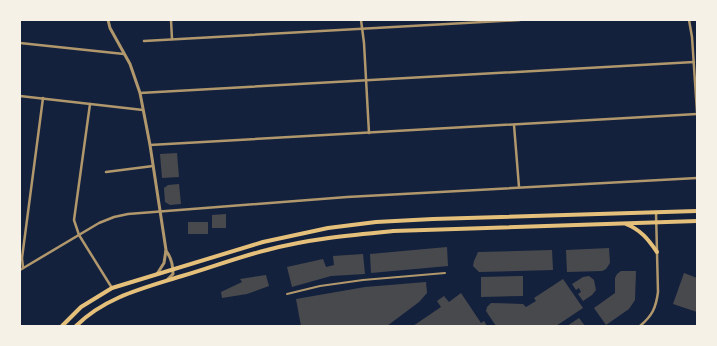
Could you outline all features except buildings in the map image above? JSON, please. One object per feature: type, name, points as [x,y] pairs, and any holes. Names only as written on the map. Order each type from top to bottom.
[{"type":"main road","points":[[62,326],[81,307],[112,288],[263,242],[328,228],[376,222],[433,219],[656,211],[697,211]]},
{"type":"main road","points":[[76,326],[84,317],[107,303],[130,293],[266,250],[313,240],[393,231],[697,221]]},
{"type":"main road","points":[[623,223],[639,231],[650,241],[657,252]]},
{"type":"street","points":[[108,20],[110,28],[136,81],[150,145],[166,250],[164,264],[156,274]]},
{"type":"street","points":[[171,20],[172,39]]},
{"type":"street","points":[[361,20],[363,30],[369,133]]},
{"type":"street","points":[[144,41],[363,30],[476,21],[520,20]]},
{"type":"street","points":[[150,145],[697,113],[694,62],[689,20]]},
{"type":"street","points":[[20,44],[124,54]]},
{"type":"street","points":[[140,94],[694,62]]},
{"type":"street","points":[[20,96],[143,110]]},
{"type":"street","points":[[22,269],[22,258],[43,98]]},
{"type":"street","points":[[90,104],[74,220],[79,235],[112,288]]},
{"type":"street","points":[[514,124],[518,187]]},
{"type":"street","points":[[106,172],[153,166]]},
{"type":"street","points":[[22,269],[99,223],[114,217],[128,214],[347,197],[697,178]]},
{"type":"street","points":[[640,326],[649,319],[655,310],[657,302],[656,211]]},
{"type":"street","points":[[161,283],[173,274],[170,256],[166,250]]},
{"type":"street","points":[[287,294],[320,286],[362,280],[445,273]]}]
